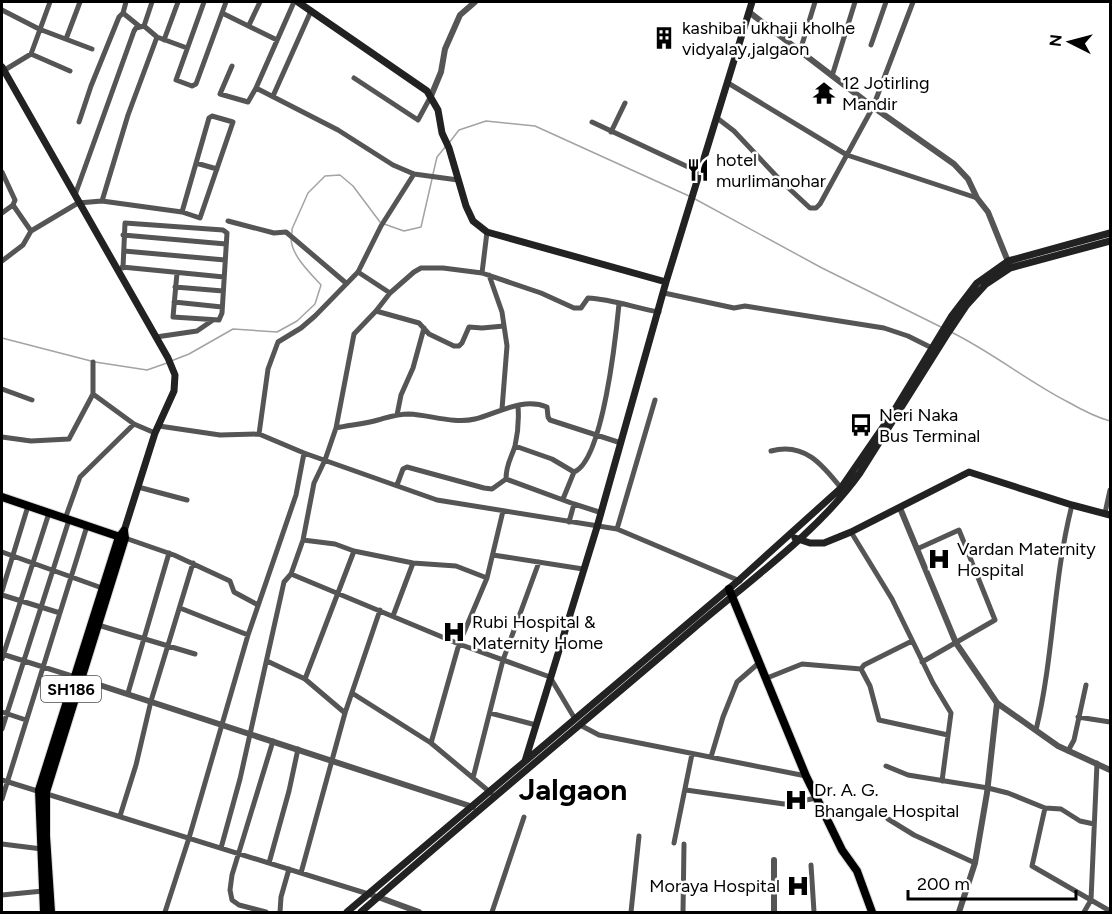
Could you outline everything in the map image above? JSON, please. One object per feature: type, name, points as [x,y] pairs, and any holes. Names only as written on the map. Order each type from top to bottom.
[{"type":"main road","points":[[296,2],[427,91],[438,110],[442,133],[449,148],[466,206],[473,221],[487,232],[666,282]]},
{"type":"main road","points":[[521,775],[597,526],[599,512],[621,443],[666,282],[693,201],[752,2]]},
{"type":"main road","points":[[2,69],[76,200],[120,267],[175,375],[174,391],[155,434],[98,625],[77,678]]},
{"type":"main road","points":[[347,912],[493,794],[521,775],[578,722],[730,592],[738,581],[846,493],[945,332],[986,284],[1009,264],[1110,233]]},
{"type":"main road","points":[[1009,264],[1110,241]]},
{"type":"main road","points":[[904,399],[932,348],[945,332]]},
{"type":"main road","points":[[730,592],[747,584],[794,537],[841,488],[873,448]]},
{"type":"main road","points":[[794,537],[824,543],[851,532],[969,472],[1072,506],[1108,514]]},
{"type":"main road","points":[[2,497],[67,520],[123,535]]},
{"type":"main road","name":"SH186","points":[[43,891],[42,791],[102,588],[123,535]]},
{"type":"main road","points":[[730,592],[806,776],[842,850],[857,871],[872,912]]},
{"type":"main road","points":[[493,794],[525,762],[578,722]]},
{"type":"main road","points":[[361,912],[476,808]]},
{"type":"main road","points":[[44,849],[51,912]]},
{"type":"main road","points":[[43,891],[44,912]]},
{"type":"street","points":[[2,69],[31,54],[50,2]]},
{"type":"street","points":[[66,39],[80,2]]},
{"type":"street","points":[[79,122],[126,2]]},
{"type":"street","points":[[2,261],[23,245],[31,231],[76,200],[134,31],[142,26],[152,2]]},
{"type":"street","points":[[164,40],[178,2]]},
{"type":"street","points":[[204,2],[176,80],[192,86],[196,84],[226,2]]},
{"type":"street","points":[[249,25],[260,2]]},
{"type":"street","points":[[232,66],[220,92],[222,95],[248,102],[296,2]]},
{"type":"street","points":[[354,78],[418,120],[441,72],[445,49],[460,15],[475,2]]},
{"type":"street","points":[[800,51],[815,2]]},
{"type":"street","points":[[832,76],[855,2]]},
{"type":"street","points":[[871,45],[886,2]]},
{"type":"street","points":[[717,118],[734,130],[774,175],[810,208],[816,208],[873,107],[913,2]]},
{"type":"street","points":[[2,9],[39,29],[92,49]]},
{"type":"street","points":[[273,96],[311,11]]},
{"type":"street","points":[[748,12],[873,107],[954,164],[968,179],[977,198],[988,212],[1009,264]]},
{"type":"street","points":[[123,13],[157,37],[187,48]]},
{"type":"street","points":[[222,13],[277,40]]},
{"type":"street","points":[[102,201],[128,115],[157,37]]},
{"type":"street","points":[[31,54],[70,71]]},
{"type":"street","points":[[728,83],[847,155],[977,198]]},
{"type":"street","points":[[256,88],[338,130],[393,165],[414,174],[458,180]]},
{"type":"street","points":[[611,132],[625,103]]},
{"type":"street","points":[[76,200],[102,201],[202,216],[233,124],[231,121],[212,116],[209,118],[182,212]]},
{"type":"street","points":[[592,122],[701,174]]},
{"type":"street","points":[[196,163],[217,169]]},
{"type":"street","points":[[2,172],[15,200],[13,205],[2,213]]},
{"type":"street","points":[[259,434],[268,369],[278,342],[315,316],[358,272],[381,226],[414,174]]},
{"type":"street","points":[[13,205],[31,231]]},
{"type":"street","points":[[228,221],[274,233],[286,232],[346,283]]},
{"type":"street","points":[[156,337],[197,331],[220,318],[222,307],[227,233],[223,230],[125,223],[124,251],[120,267],[224,277]]},
{"type":"street","points":[[487,232],[485,274],[502,312],[507,346],[502,409]]},
{"type":"street","points":[[123,235],[226,244]]},
{"type":"street","points":[[124,251],[225,260]]},
{"type":"street","points":[[221,848],[250,734],[284,582],[291,574],[303,540],[314,483],[336,428],[354,334],[390,293],[421,268],[443,268],[485,274],[541,293],[574,309],[581,308],[588,298],[604,299],[659,312]]},
{"type":"street","points":[[358,272],[390,293]]},
{"type":"street","points":[[177,273],[173,314],[176,318],[213,320]]},
{"type":"street","points":[[175,287],[223,291]]},
{"type":"street","points":[[664,293],[734,308],[745,306],[884,328],[908,336],[932,348]]},
{"type":"street","points":[[174,302],[222,307]]},
{"type":"street","points":[[515,446],[552,459],[574,472],[585,465],[596,434],[612,371],[619,304]]},
{"type":"street","points":[[376,311],[414,321],[424,326],[429,334],[459,346],[469,327],[504,326]]},
{"type":"street","points":[[397,415],[400,395],[414,368],[424,326]]},
{"type":"street","points":[[2,437],[31,441],[69,439],[93,394],[93,362]]},
{"type":"street","points":[[2,389],[32,400]]},
{"type":"street","points":[[93,394],[134,424],[155,434]]},
{"type":"street","points":[[617,529],[654,400]]},
{"type":"street","points":[[336,428],[411,414],[472,420],[502,409],[533,403],[545,406],[550,420],[621,443]]},
{"type":"street","points":[[506,478],[506,466],[515,446],[519,419],[518,406]]},
{"type":"street","points":[[2,729],[4,713],[53,570],[80,477],[134,424]]},
{"type":"street","points":[[159,426],[220,435],[259,434],[304,453],[436,500],[617,529],[747,584]]},
{"type":"street","points":[[771,451],[783,448],[799,449],[826,469],[841,488]]},
{"type":"street","points":[[165,912],[248,635],[296,495],[304,453]]},
{"type":"street","points":[[397,485],[407,467],[492,489],[506,478]]},
{"type":"street","points":[[563,500],[574,472]]},
{"type":"street","points":[[506,478],[599,512]]},
{"type":"street","points":[[138,487],[187,500]]},
{"type":"street","points":[[1108,514],[1110,490]]},
{"type":"street","points":[[569,522],[574,504]]},
{"type":"street","points":[[28,506],[2,593],[60,613]]},
{"type":"street","points":[[1036,730],[1043,701],[1063,543],[1072,506]]},
{"type":"street","points":[[900,508],[956,643],[997,703],[1058,746],[1110,770]]},
{"type":"street","points":[[431,743],[459,644],[487,578],[503,511]]},
{"type":"street","points":[[49,513],[2,656],[24,660],[128,693],[476,808]]},
{"type":"street","points":[[2,799],[4,781],[27,720],[87,526]]},
{"type":"street","points":[[918,549],[959,530],[995,620],[922,662]]},
{"type":"street","points":[[851,532],[879,575],[922,662],[951,713],[942,781]]},
{"type":"street","points":[[123,535],[193,563],[230,581],[234,592],[258,605]]},
{"type":"street","points":[[303,540],[335,544],[354,551],[413,563],[456,566],[487,578]]},
{"type":"street","points":[[305,679],[354,551]]},
{"type":"street","points":[[2,552],[102,588]]},
{"type":"street","points":[[128,693],[169,553]]},
{"type":"street","points":[[492,555],[583,569]]},
{"type":"street","points":[[473,778],[503,660],[539,562]]},
{"type":"street","points":[[120,816],[136,765],[151,701],[193,563]]},
{"type":"street","points":[[393,616],[413,563]]},
{"type":"street","points":[[291,574],[459,644],[550,677],[578,722],[598,735],[806,776]]},
{"type":"street","points":[[180,608],[248,635]]},
{"type":"street","points":[[301,873],[345,713],[380,610]]},
{"type":"street","points":[[98,625],[195,654]]},
{"type":"street","points":[[861,669],[864,665],[912,641]]},
{"type":"street","points":[[267,661],[305,679],[345,713]]},
{"type":"street","points":[[711,758],[723,717],[737,682],[760,662]]},
{"type":"street","points":[[767,678],[802,664],[861,669]]},
{"type":"street","points":[[861,669],[870,686],[879,720],[948,735]]},
{"type":"street","points":[[1068,751],[1074,740],[1086,684]]},
{"type":"street","points":[[352,693],[431,743],[493,794]]},
{"type":"street","points":[[959,912],[975,863],[988,788],[997,703]]},
{"type":"street","points":[[4,713],[27,720]]},
{"type":"street","points":[[490,713],[536,725]]},
{"type":"street","points":[[1078,717],[1110,722]]},
{"type":"street","points":[[266,912],[239,906],[232,900],[230,890],[238,853],[273,741]]},
{"type":"street","points":[[269,863],[298,749]]},
{"type":"street","points":[[674,843],[692,754]]},
{"type":"street","points":[[1084,912],[1091,900],[1097,763]]},
{"type":"street","points":[[886,766],[908,775],[1008,793],[1045,808],[1061,809],[1080,821],[1094,824]]},
{"type":"street","points":[[4,781],[378,897],[419,912]]},
{"type":"street","points":[[686,790],[784,804],[817,798]]},
{"type":"street","points":[[1045,808],[1032,866],[1110,911]]},
{"type":"street","points":[[492,912],[524,817]]},
{"type":"street","points":[[888,819],[914,835],[975,863]]},
{"type":"street","points":[[631,912],[639,836]]},
{"type":"street","points":[[2,844],[44,849]]},
{"type":"street","points":[[682,912],[684,844]]},
{"type":"street","points":[[774,860],[774,912]]},
{"type":"street","points":[[811,865],[814,912]]},
{"type":"street","points":[[280,912],[281,897],[289,869]]},
{"type":"street","points":[[2,895],[43,891]]},
{"type":"waterway","points":[[449,143],[459,130],[486,121],[535,126],[689,196]]},
{"type":"waterway","points":[[433,174],[437,157],[446,146]]},
{"type":"waterway","points":[[292,233],[308,193],[325,176],[340,175],[353,186],[380,222]]},
{"type":"waterway","points":[[384,224],[404,231],[421,227],[432,179]]},
{"type":"waterway","points":[[695,199],[822,268],[941,327]]},
{"type":"waterway","points":[[171,361],[189,354],[233,329],[277,332],[297,321],[315,304],[321,285],[294,251],[291,238]]},
{"type":"waterway","points":[[951,332],[981,348],[1053,394],[1110,421]]},
{"type":"waterway","points":[[2,338],[91,361]]},
{"type":"waterway","points":[[95,362],[147,370],[167,363]]},
{"type":"place","name":"kashibai ukhaji kholhe vidyalay,jalgaon","points":[[664,38]]},
{"type":"place","name":"12 Jotirling Mandir","points":[[824,93]]},
{"type":"place","name":"hotel murlimanohar","points":[[698,170]]},
{"type":"place","name":"Neri Naka Bus Terminal","points":[[861,425]]},
{"type":"place","name":"Vardan Maternity Hospital","points":[[939,559]]},
{"type":"place","name":"Rubi Hospital & Maternity Home","points":[[454,632]]},
{"type":"place","name":"Dr. A. G. Bhangale Hospital","points":[[796,800]]},
{"type":"place","name":"Moraya Hospital","points":[[798,886]]},
{"type":"district","name":"Jalgaon","points":[[573,789]]}]
